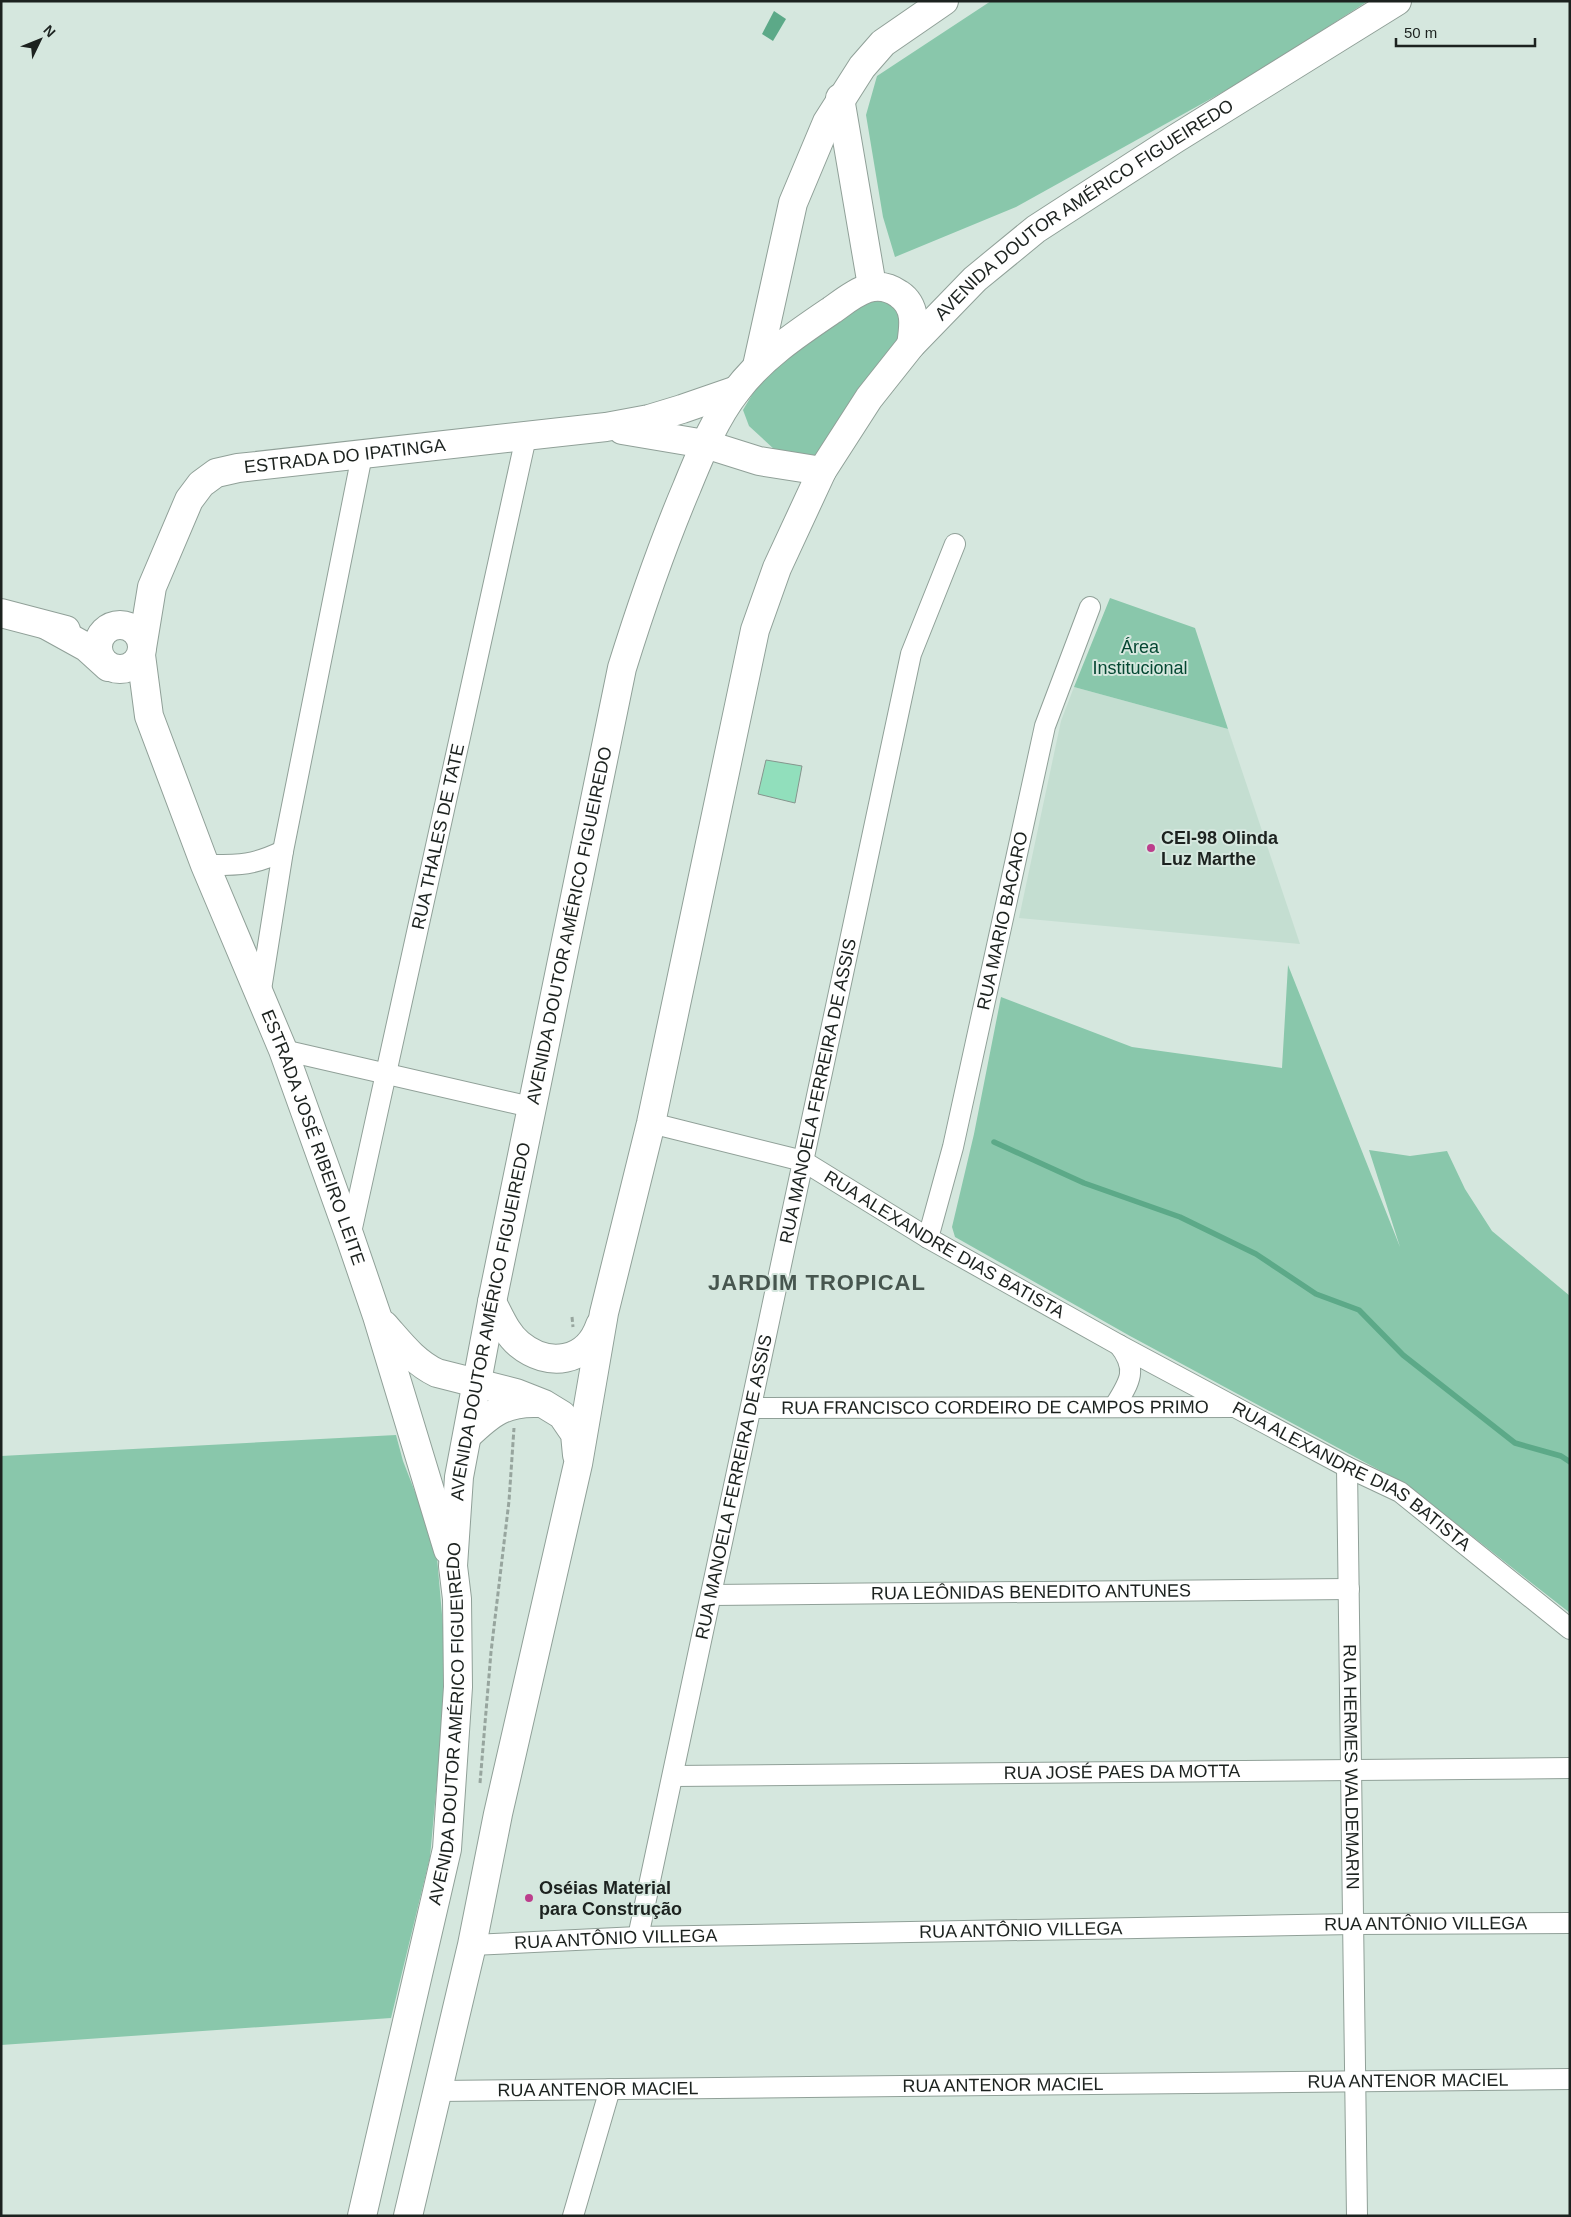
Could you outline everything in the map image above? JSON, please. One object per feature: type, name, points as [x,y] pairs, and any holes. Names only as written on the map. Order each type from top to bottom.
[{"type":"main road","name":"AVENIDA DOUTOR AMÉRICO FIGUEIREDO","points":[[757,366],[778,282],[793,203],[811,158],[840,98],[862,67],[883,43],[944,1]]},
{"type":"main road","name":"AVENIDA DOUTOR AMÉRICO FIGUEIREDO","points":[[408,2216],[472,1946],[498,1814],[578,1464],[604,1313],[651,1123],[755,630],[777,568],[822,471],[869,398],[911,345],[975,278],[1036,229],[1175,139],[1398,1]]},
{"type":"main road","points":[[840,98],[872,286],[887,287],[901,295],[912,309],[915,321],[911,345]]},
{"type":"main road","name":"AVENIDA DOUTOR AMÉRICO FIGUEIREDO","points":[[362,2216],[447,1849],[458,1687],[457,1599],[453,1566],[459,1477],[531,1107],[622,668],[650,579],[705,444],[733,396],[757,366],[858,291],[872,286]]},
{"type":"main road","points":[[733,396],[734,431],[742,445],[759,461]]},
{"type":"main road","name":"ESTRADA DO IPATINGA","points":[[141,651],[152,587],[189,500],[202,484],[216,473],[238,468],[606,427],[649,419],[733,396]]},
{"type":"main road","name":"ESTRADA DO IPATINGA","points":[[606,427],[705,444]]},
{"type":"main road","points":[[705,444],[759,461],[822,471]]},
{"type":"main road","name":"ESTRADA DO IPATINGA","points":[[108,629],[126,618],[152,587]]},
{"type":"main road","name":"ESTRADA JOSÉ RIBEIRO LEITE","points":[[1,613],[90,635],[108,629]]},
{"type":"main road","points":[[120,624],[133,628],[138,634],[141,651],[137,661],[124,668],[116,669],[103,661],[98,646],[108,629],[120,624]]},
{"type":"main road","name":"ESTRADA JOSÉ RIBEIRO LEITE","points":[[48,626],[86,647],[103,661],[149,716]]},
{"type":"main road","name":"ESTRADA JOSÉ RIBEIRO LEITE","points":[[141,651],[149,716],[205,864],[283,1050],[350,1237],[377,1316],[453,1566]]},
{"type":"main road","points":[[492,1302],[506,1330],[518,1343],[532,1353],[544,1358],[557,1360],[576,1355],[586,1346],[598,1333],[604,1313]]},
{"type":"main road","points":[[377,1316],[410,1355],[425,1368],[437,1374],[516,1393],[544,1404],[562,1415],[575,1434],[578,1464]]},
{"type":"main road","points":[[468,1435],[500,1408],[521,1403],[544,1404]]},
{"type":"street","name":"RUA THALES DE TATE","points":[[350,1237],[526,437]]},
{"type":"street","points":[[260,996],[283,851],[362,455]]},
{"type":"street","name":"RUA MANOELA FERREIRA DE ASSIS","points":[[638,1937],[911,654],[955,544]]},
{"type":"street","name":"RUA MARIO BACARO","points":[[928,1238],[953,1147],[1045,726],[1090,607]]},
{"type":"street","points":[[205,864],[251,864],[283,851]]},
{"type":"street","points":[[283,1050],[531,1107]]},
{"type":"street","name":"RUA ALEXANDRE DIAS BATISTA","points":[[651,1123],[803,1161],[928,1238],[1119,1345],[1347,1467],[1400,1492],[1570,1630]]},
{"type":"street","points":[[1114,1407],[1127,1387],[1130,1372],[1129,1357],[1119,1345]]},
{"type":"street","name":"RUA FRANCISCO CORDEIRO DE CAMPOS PRIMO","points":[[751,1408],[1238,1407]]},
{"type":"street","name":"RUA HERMES WALDEMARIN","points":[[1347,1467],[1358,2216]]},
{"type":"street","name":"RUA LEÔNIDAS BENEDITO ANTUNES","points":[[712,1595],[1348,1589]]},
{"type":"street","name":"RUA JOSÉ PAES DA MOTTA","points":[[673,1776],[1570,1768]]},
{"type":"street","name":"RUA ANTÔNIO VILLEGA","points":[[472,1946],[638,1937],[1353,1924],[1570,1923]]},
{"type":"street","name":"RUA ANTENOR MACIEL","points":[[437,2091],[1570,2079]]},
{"type":"street","points":[[573,2216],[610,2089]]},
{"type":"shaded area","points":[[774,11],[786,19],[773,41],[762,34]]},
{"type":"shaded area","name":"CEI-98 Olinda Luz Marthe","points":[[1074,687],[1228,729],[1300,944],[1019,918],[1061,721]]},
{"type":"green space","points":[[991,1],[1368,1],[1250,77],[1016,207],[895,257],[883,217],[866,115],[877,76]]},
{"type":"green space","points":[[890,297],[909,315],[905,331],[823,451],[814,457],[775,450],[749,426],[743,410],[756,388],[810,337],[861,305]]},
{"type":"green space","name":"Área Institucional","points":[[1110,598],[1195,628],[1228,729],[1074,687]]},
{"type":"green space","points":[[1288,965],[1400,1247],[1369,1150],[1410,1156],[1447,1151],[1465,1189],[1492,1231],[1570,1296],[1570,1613],[1407,1485],[1130,1336],[955,1237],[952,1227],[974,1134],[1001,997],[1132,1047],[1282,1068]]},
{"type":"green space","points":[[396,1435],[403,1461],[436,1546],[447,1672],[430,1857],[391,2018],[1,2045],[1,1456]]},
{"type":"building","points":[[766,760],[802,766],[795,803],[758,794]]},
{"type":"waterway","points":[[994,1142],[1084,1183],[1180,1217],[1256,1254],[1316,1294],[1359,1310],[1403,1355],[1515,1443],[1561,1456],[1570,1462]]},
{"type":"place","name":"CEI-98 Olinda Luz Marthe","points":[[1151,848]]},
{"type":"place","name":"Oséias Material para Construção","points":[[529,1898]]},
{"type":"district","name":"JARDIM TROPICAL","points":[[817,1282]]}]
